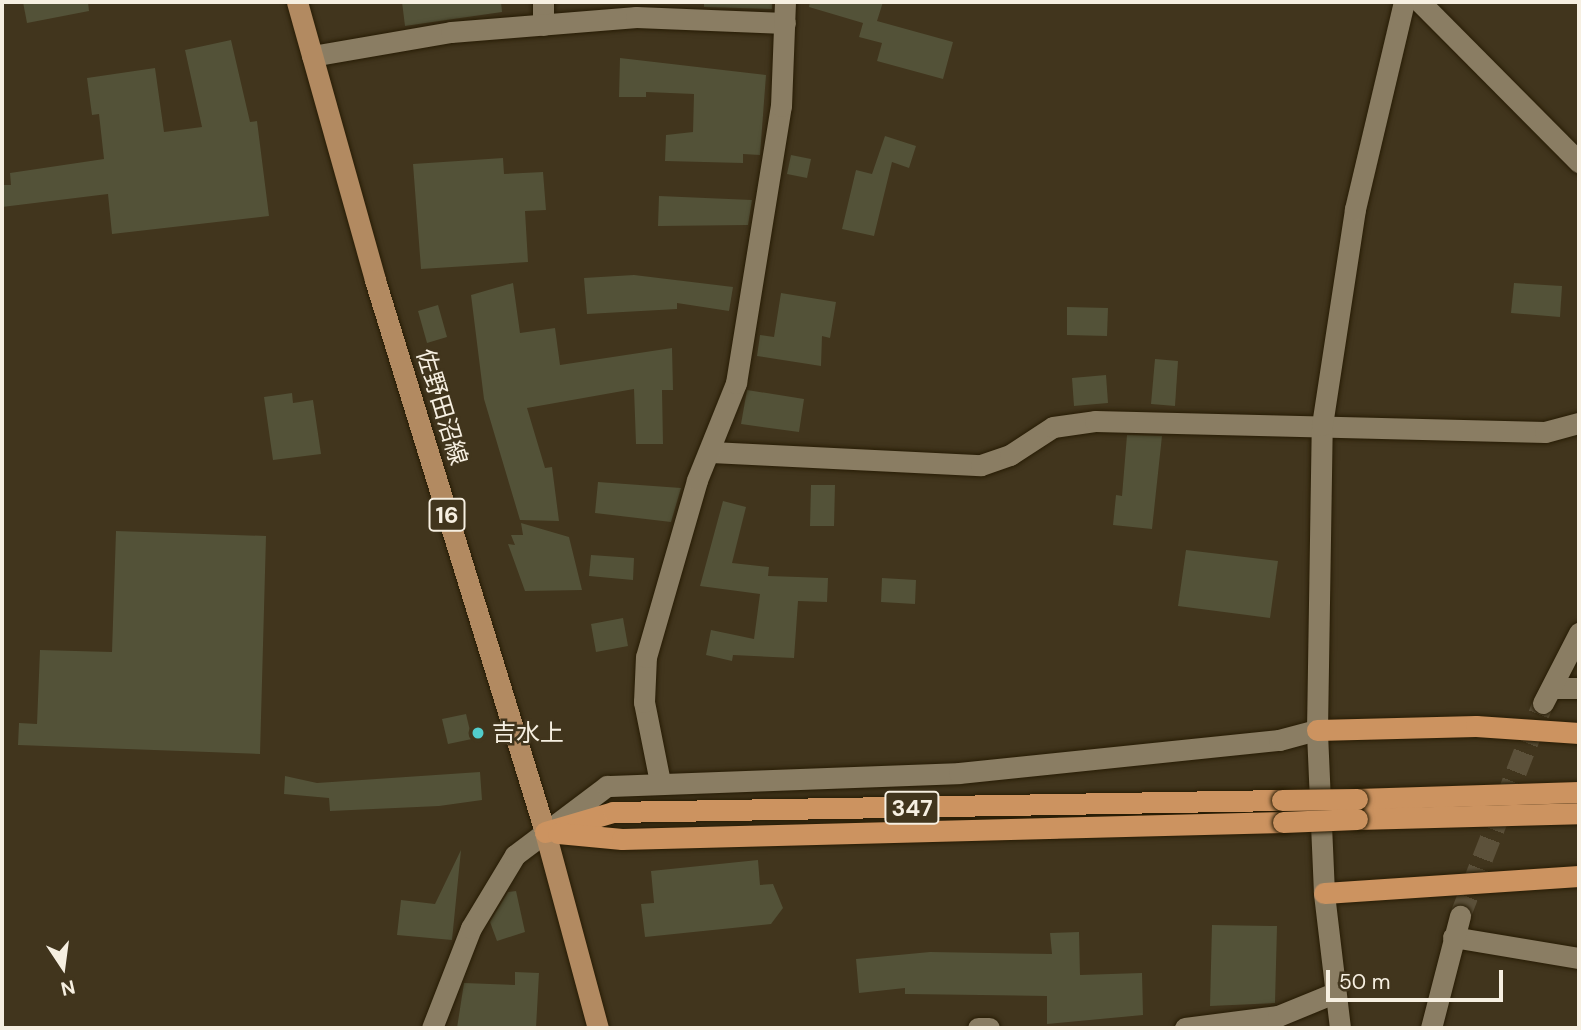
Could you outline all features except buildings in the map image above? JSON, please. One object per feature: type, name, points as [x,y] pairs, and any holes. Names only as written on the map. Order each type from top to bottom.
[{"type":"highway","points":[[1317,730],[1475,726],[1579,733]]},
{"type":"highway","name":"347","points":[[545,832],[636,839],[1283,822],[1357,809],[1579,792]]},
{"type":"highway","name":"347","points":[[545,832],[613,812],[1282,800],[1357,809],[1579,813]]},
{"type":"highway","points":[[1324,893],[1579,876]]},
{"type":"main road","name":"佐野田沼線","points":[[297,2],[545,832],[598,1028]]},
{"type":"street","points":[[543,2],[543,25]]},
{"type":"street","points":[[660,782],[643,702],[646,657],[697,480],[711,452],[736,383],[781,106],[785,2]]},
{"type":"street","points":[[1340,1028],[1324,893],[1317,730],[1322,425],[1355,209],[1404,2]]},
{"type":"street","points":[[1420,2],[1579,162]]},
{"type":"street","points":[[312,56],[451,32],[636,17],[785,23]]},
{"type":"street","points":[[711,452],[981,465],[1010,455],[1053,427],[1095,421],[1545,432],[1579,423]]},
{"type":"street","points":[[1579,633],[1548,695],[1579,688]]},
{"type":"street","points":[[432,1028],[448,978],[492,889],[526,842],[545,832],[607,786],[959,773],[1279,740],[1317,730]]},
{"type":"street","points":[[1431,1028],[1460,916]]},
{"type":"street","points":[[1453,937],[1579,958]]},
{"type":"street","points":[[1185,1028],[1278,1016],[1334,993]]},
{"type":"street","points":[[978,1028],[989,1028]]},
{"type":"tunnel","points":[[1460,916],[1543,703]]},
{"type":"place","name":"吉水上","points":[[478,733]]}]
